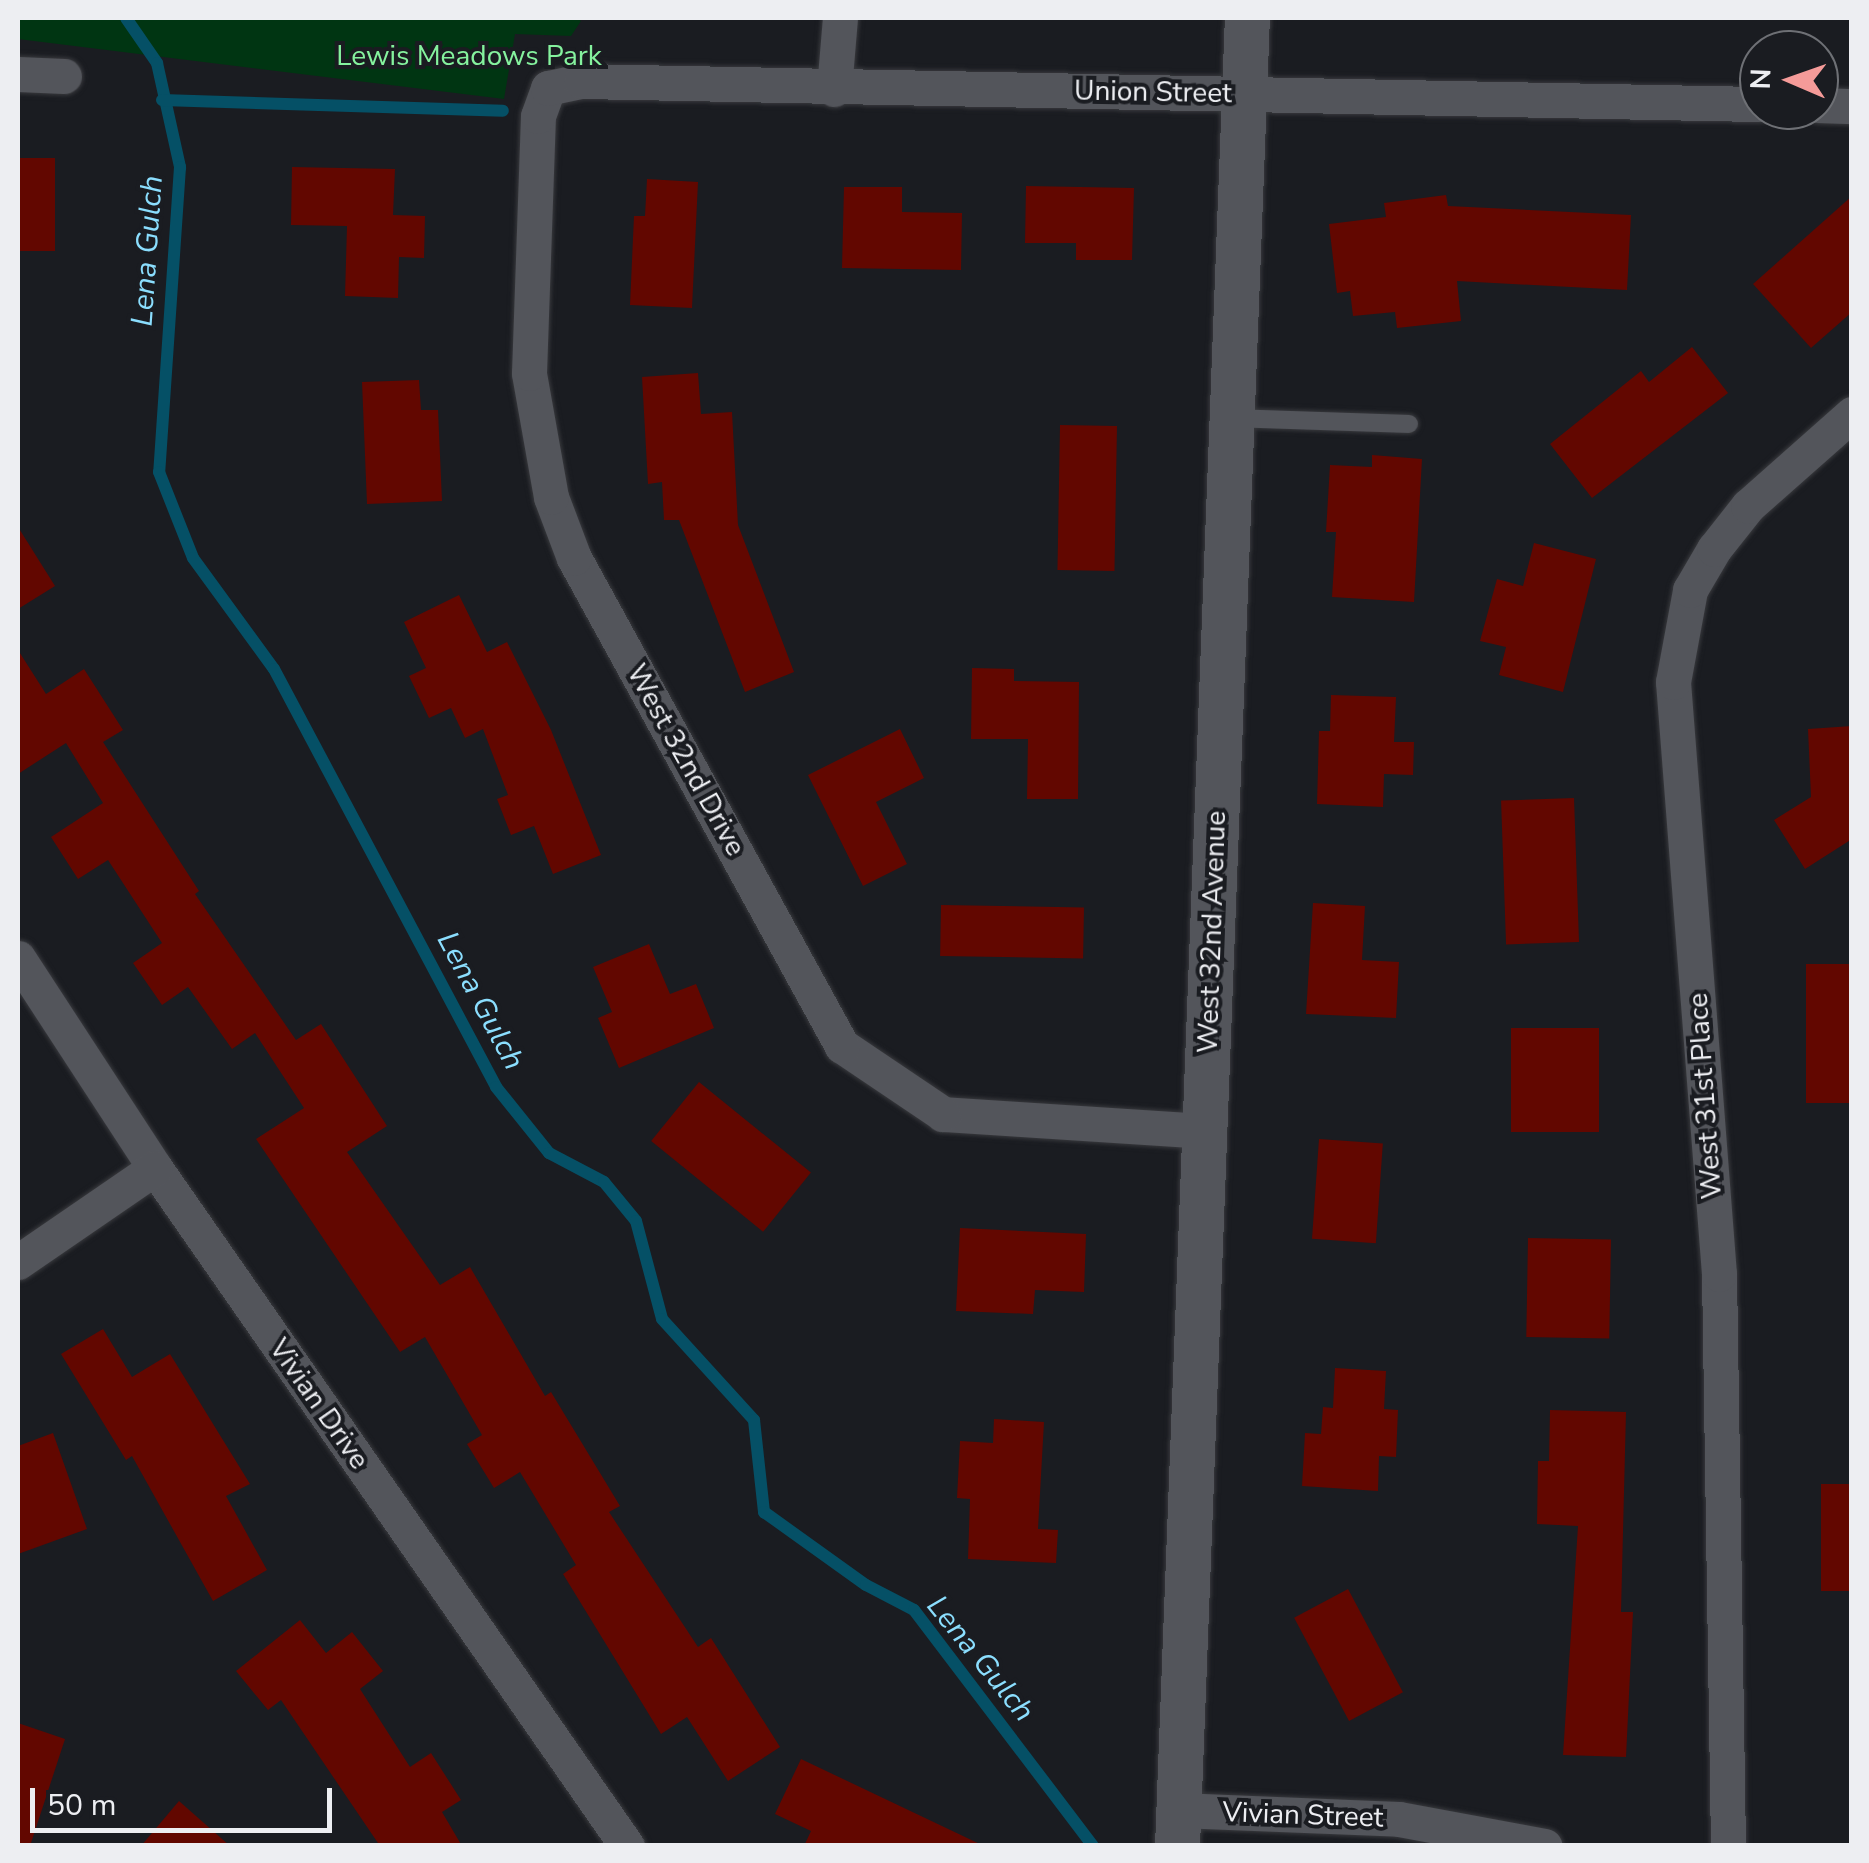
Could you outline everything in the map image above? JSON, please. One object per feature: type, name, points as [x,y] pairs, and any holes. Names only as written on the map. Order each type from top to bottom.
[{"type":"street","points":[[834,89],[840,18]]},
{"type":"street","name":"West 32nd Avenue","points":[[1178,1828],[1247,18]]},
{"type":"street","points":[[18,74],[64,76]]},
{"type":"street","name":"Union Street","points":[[548,88],[581,81],[834,89],[1739,104]]},
{"type":"street","name":"West 32nd Drive","points":[[548,88],[538,116],[530,373],[551,497],[574,558],[842,1046],[944,1114],[1205,1130]]},
{"type":"street","name":"West 31st Place","points":[[1728,1846],[1719,1274],[1673,682],[1690,590],[1714,549],[1748,506],[1852,414]]},
{"type":"street","name":"Vivian Drive","points":[[18,958],[154,1168],[627,1846]]},
{"type":"street","points":[[18,1262],[154,1168]]},
{"type":"street","name":"Vivian Street","points":[[1178,1828],[1399,1820],[1545,1846]]},
{"type":"lane","points":[[1232,418],[1410,424]]},
{"type":"green space","name":"Lewis Meadows Park","points":[[18,18],[581,21],[571,36],[515,34],[504,99],[18,39]]},
{"type":"building","points":[[18,158],[55,158],[55,251],[18,251]]},
{"type":"building","points":[[292,167],[395,169],[393,215],[425,216],[424,258],[399,257],[398,298],[345,296],[347,226],[291,225]]},
{"type":"building","points":[[647,179],[698,182],[692,308],[630,305],[634,216],[645,216]]},
{"type":"building","points":[[1026,186],[1134,188],[1132,260],[1076,260],[1076,243],[1025,243]]},
{"type":"building","points":[[844,187],[902,187],[902,212],[962,213],[961,270],[842,268]]},
{"type":"building","points":[[1446,195],[1448,206],[1631,215],[1627,290],[1457,281],[1461,321],[1397,328],[1395,312],[1353,316],[1350,291],[1337,293],[1329,224],[1386,217],[1384,203]]},
{"type":"building","points":[[1852,196],[1852,312],[1811,348],[1753,284]]},
{"type":"building","points":[[1692,347],[1728,393],[1592,498],[1550,444],[1641,371],[1649,382]]},
{"type":"building","points":[[698,373],[701,414],[732,412],[738,525],[794,672],[745,692],[679,520],[664,520],[662,482],[648,484],[642,377]]},
{"type":"building","points":[[419,380],[421,410],[438,410],[442,501],[367,504],[362,382]]},
{"type":"building","points":[[1060,425],[1117,426],[1114,571],[1057,570]]},
{"type":"building","points":[[1372,455],[1422,459],[1414,602],[1332,597],[1336,532],[1326,532],[1330,465],[1372,467]]},
{"type":"building","points":[[18,527],[55,586],[18,609]]},
{"type":"building","points":[[1534,543],[1596,559],[1563,692],[1499,675],[1506,647],[1480,641],[1497,579],[1523,586]]},
{"type":"building","points":[[459,595],[487,652],[507,642],[551,730],[601,855],[553,874],[534,826],[511,835],[497,799],[508,795],[483,729],[465,738],[451,708],[429,718],[409,676],[426,668],[404,622]]},
{"type":"building","points":[[18,650],[46,694],[84,669],[123,730],[103,742],[199,891],[195,894],[296,1040],[321,1024],[387,1126],[347,1152],[440,1285],[470,1267],[545,1396],[551,1392],[620,1506],[609,1512],[698,1647],[711,1638],[780,1747],[728,1781],[687,1717],[661,1734],[563,1574],[576,1565],[520,1472],[494,1488],[467,1444],[482,1435],[425,1337],[400,1352],[256,1139],[304,1108],[255,1033],[232,1049],[188,987],[162,1005],[133,963],[162,943],[108,860],[78,879],[51,837],[103,803],[66,743],[18,774]]},
{"type":"building","points":[[972,668],[1014,669],[1014,681],[1079,682],[1078,799],[1027,799],[1028,739],[971,739]]},
{"type":"building","points":[[1331,695],[1396,697],[1394,742],[1414,742],[1413,775],[1384,774],[1383,807],[1317,804],[1319,731],[1330,731]]},
{"type":"building","points":[[1852,726],[1852,839],[1805,869],[1774,820],[1811,797],[1808,729]]},
{"type":"building","points":[[900,729],[924,778],[876,802],[907,864],[863,886],[808,775]]},
{"type":"building","points":[[1574,798],[1579,942],[1506,944],[1501,801]]},
{"type":"building","points":[[1313,903],[1365,906],[1362,960],[1399,962],[1396,1018],[1306,1014]]},
{"type":"building","points":[[941,905],[1084,907],[1083,958],[940,956]]},
{"type":"building","points":[[649,944],[670,994],[696,984],[714,1028],[619,1068],[598,1018],[612,1012],[593,967]]},
{"type":"building","points":[[1806,964],[1852,964],[1852,1103],[1806,1103]]},
{"type":"building","points":[[1511,1028],[1599,1028],[1599,1132],[1511,1132]]},
{"type":"building","points":[[699,1082],[811,1173],[763,1232],[651,1141]]},
{"type":"building","points":[[1319,1139],[1383,1143],[1376,1243],[1312,1239]]},
{"type":"building","points":[[960,1228],[1086,1234],[1084,1292],[1035,1290],[1033,1314],[956,1311]]},
{"type":"building","points":[[1528,1238],[1611,1239],[1609,1338],[1526,1337]]},
{"type":"building","points":[[103,1329],[132,1377],[170,1354],[250,1484],[226,1496],[267,1570],[213,1601],[132,1456],[126,1460],[61,1354]]},
{"type":"building","points":[[1335,1368],[1386,1371],[1384,1409],[1398,1410],[1396,1457],[1379,1456],[1378,1491],[1302,1486],[1305,1433],[1321,1434],[1323,1407],[1333,1408]]},
{"type":"building","points":[[1550,1410],[1626,1412],[1621,1612],[1633,1612],[1626,1757],[1563,1755],[1578,1526],[1537,1524],[1538,1461],[1549,1461]]},
{"type":"building","points":[[994,1419],[1044,1422],[1038,1529],[1058,1530],[1056,1563],[968,1559],[970,1499],[957,1498],[960,1441],[993,1443]]},
{"type":"building","points":[[53,1433],[87,1529],[18,1554],[18,1446]]},
{"type":"building","points":[[1821,1484],[1852,1484],[1852,1591],[1821,1591]]},
{"type":"building","points":[[1348,1589],[1403,1692],[1349,1721],[1294,1618]]},
{"type":"building","points":[[300,1620],[326,1653],[352,1632],[383,1671],[360,1689],[410,1767],[431,1753],[461,1800],[442,1812],[462,1846],[380,1846],[281,1700],[268,1710],[236,1671]]},
{"type":"building","points":[[18,1723],[65,1739],[30,1846],[18,1846]]},
{"type":"building","points":[[801,1759],[984,1846],[804,1846],[811,1831],[775,1814]]},
{"type":"building","points":[[179,1801],[230,1846],[141,1846]]},
{"type":"waterway","name":"Lena Gulch","points":[[126,18],[157,63],[180,167],[159,472],[193,558],[274,669],[496,1087],[549,1153],[604,1182],[636,1221],[662,1319],[754,1420],[764,1512],[866,1585],[914,1610],[1093,1846]]},
{"type":"waterway","points":[[162,100],[503,111]]}]
